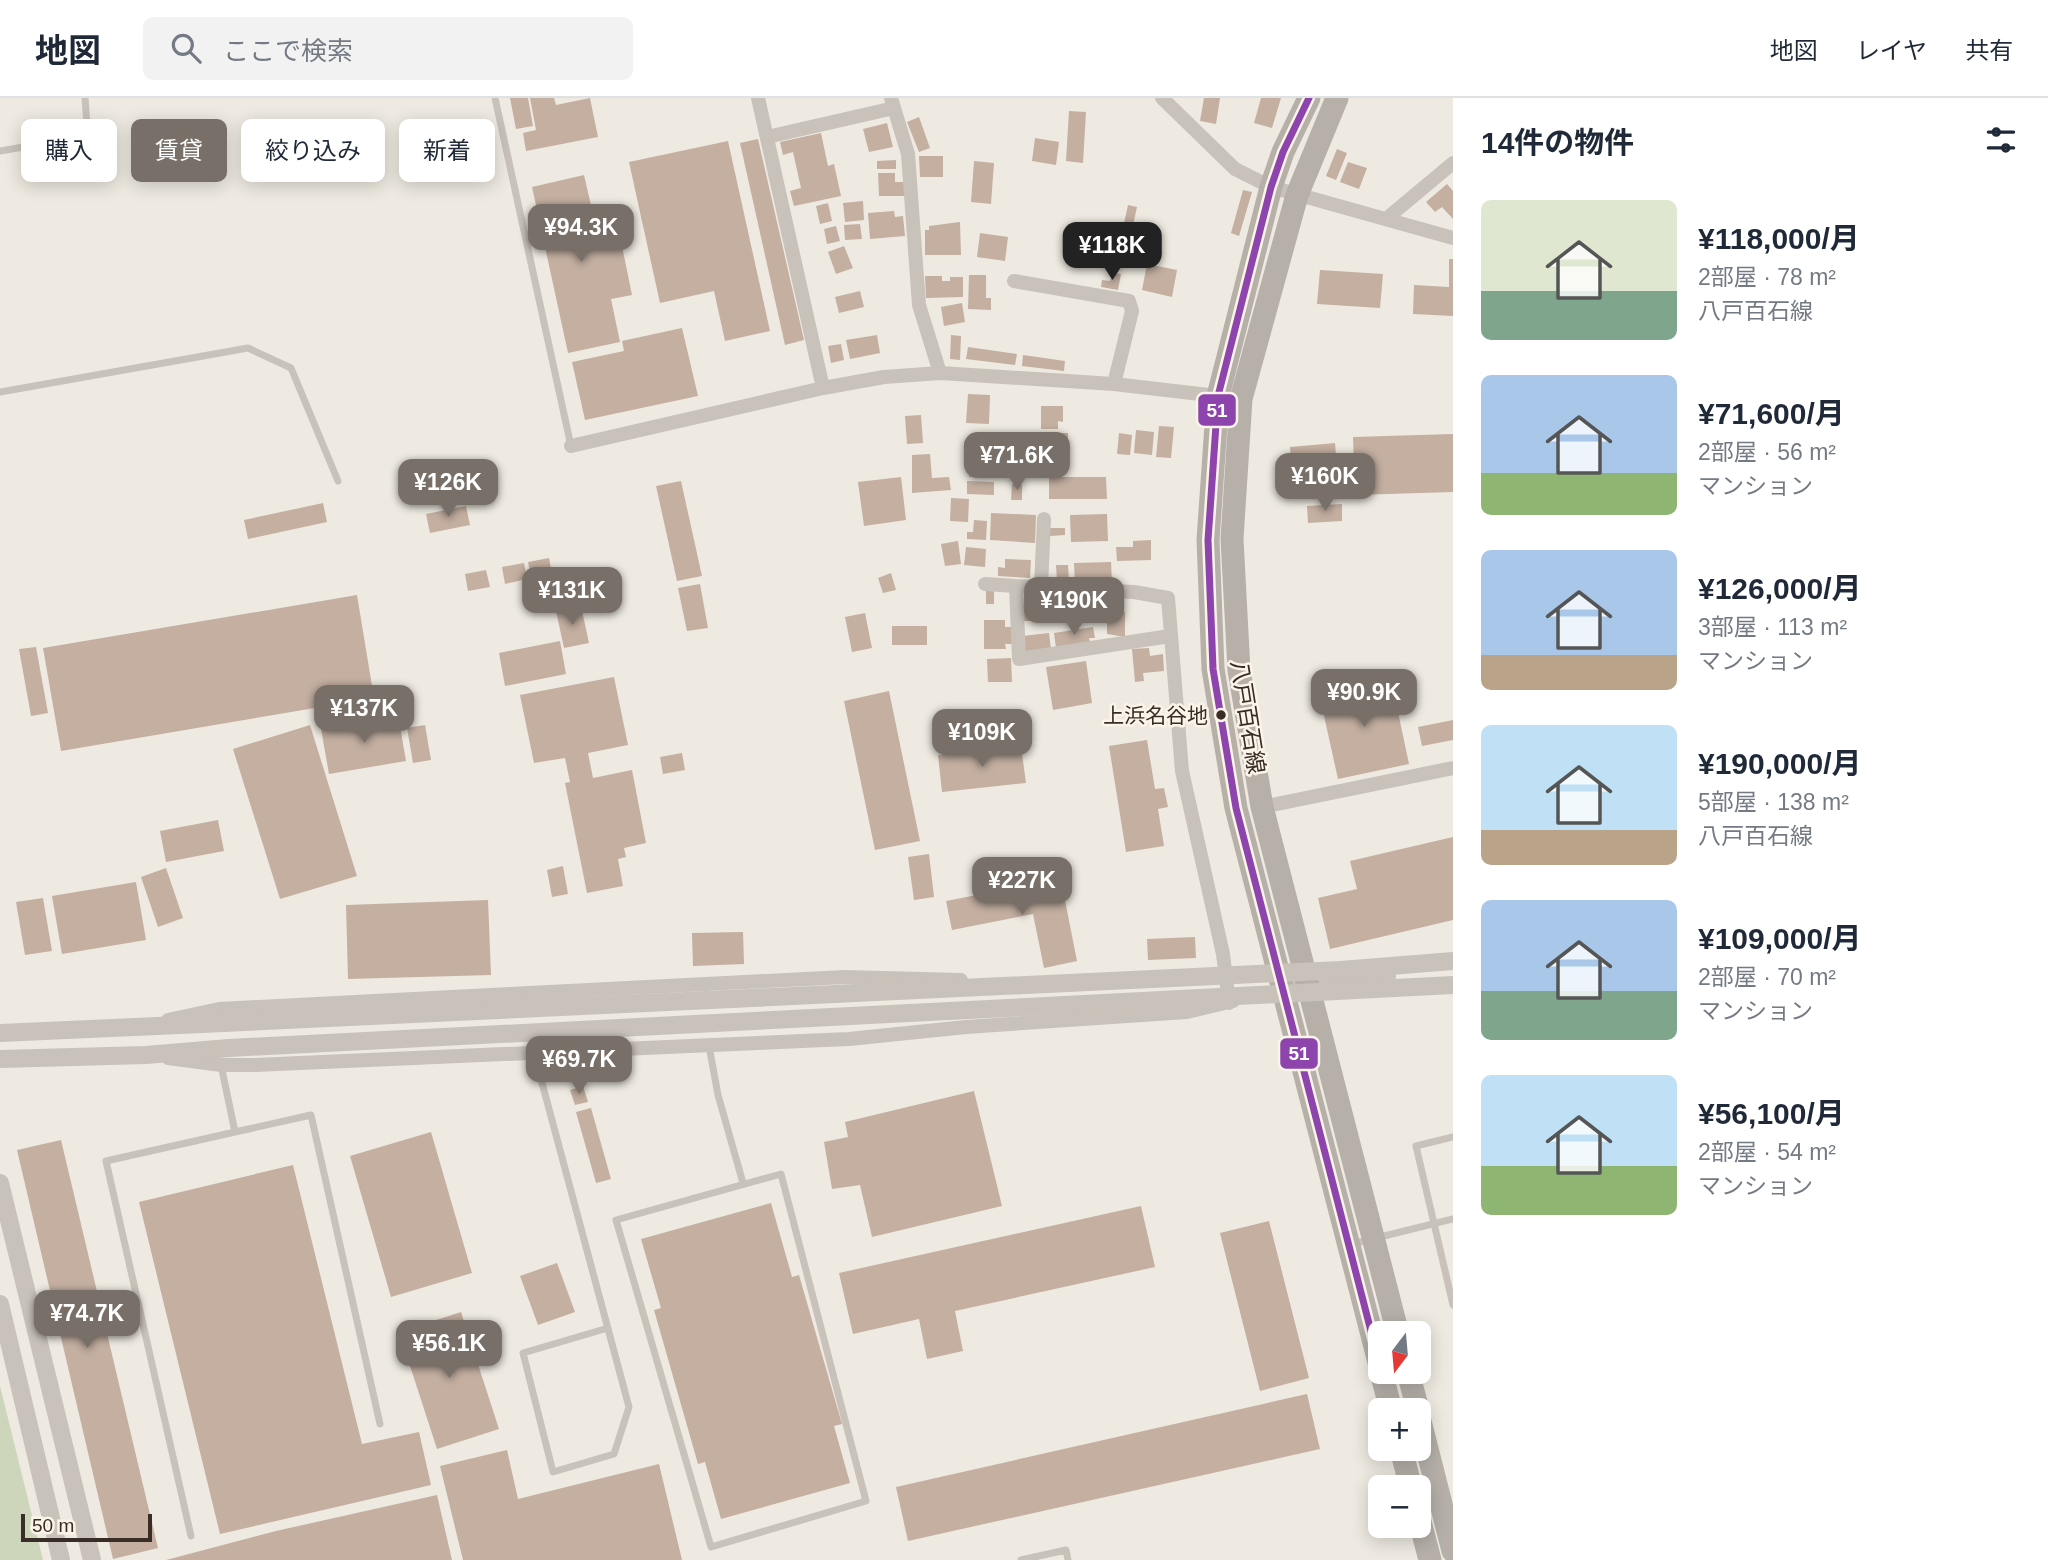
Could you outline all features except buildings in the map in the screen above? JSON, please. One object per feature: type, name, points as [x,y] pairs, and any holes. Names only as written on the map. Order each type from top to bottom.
[{"type":"main road","name":"八戸百石線","points":[[1309,98],[1283,152],[1271,187],[1218,396],[1208,540],[1213,669],[1236,808],[1368,1321]]},
{"type":"main road","name":"八戸百石線","points":[[1337,98],[1297,195],[1241,399],[1232,540],[1239,670],[1262,807],[1310,982],[1395,1321]]},
{"type":"main road","points":[[1430,1461],[1453,1551]]},
{"type":"main road","points":[[1424,1538],[1430,1560]]},
{"type":"street","points":[[758,98],[823,388]]},
{"type":"street","points":[[1162,98],[1235,169],[1271,187],[1453,238]]},
{"type":"street","points":[[767,137],[893,103],[908,154],[919,305],[940,373]]},
{"type":"street","points":[[1386,219],[1453,163]]},
{"type":"street","points":[[1014,281],[1129,301],[1132,311],[1114,384]]},
{"type":"street","points":[[571,446],[823,388],[884,377],[940,373],[1114,384],[1241,399]]},
{"type":"street","points":[[1041,587],[1044,519]]},
{"type":"street","points":[[985,584],[1134,592],[1168,598],[1182,771],[1226,971],[1229,1003]]},
{"type":"street","points":[[1016,586],[1018,659],[1170,636]]},
{"type":"street","points":[[1262,807],[1453,768]]},
{"type":"street","points":[[143,1026],[219,1009],[845,977],[957,981],[1173,970],[1226,971],[1280,983],[1387,977],[1453,961]]},
{"type":"street","points":[[0,1033],[1341,971],[1453,961]]},
{"type":"street","points":[[1387,977],[1453,986]]},
{"type":"street","points":[[146,1055],[221,1065],[849,1039],[966,1027],[1188,1012],[1229,1003],[1280,983]]},
{"type":"street","points":[[0,1059],[146,1055],[229,1048],[1453,986]]},
{"type":"street","points":[[0,1183],[92,1560]]},
{"type":"street","points":[[0,1304],[61,1560]]},
{"type":"lane","points":[[0,151],[75,138],[87,125],[85,98]]},
{"type":"lane","points":[[495,98],[571,446]]},
{"type":"lane","points":[[0,392],[248,348],[291,368],[338,481]]},
{"type":"lane","points":[[709,1045],[718,1095],[743,1183]]},
{"type":"lane","points":[[533,1052],[608,1328],[629,1407],[614,1454],[554,1472],[523,1353],[608,1328]]},
{"type":"lane","points":[[221,1065],[235,1132]]},
{"type":"lane","points":[[191,1536],[106,1161],[311,1115],[380,1424]]},
{"type":"lane","points":[[1453,1137],[1416,1146],[1453,1305]]},
{"type":"lane","points":[[781,1174],[866,1501],[711,1548],[617,1220],[743,1183],[781,1174]]},
{"type":"lane","points":[[1348,1245],[1453,1219]]},
{"type":"lane","points":[[1021,1560],[1066,1550],[1068,1560]]},
{"type":"green space","points":[[0,1386],[43,1560],[0,1560]]},
{"type":"transit line","name":"51","points":[[1309,98],[1283,152],[1271,187],[1218,396],[1208,540],[1213,669],[1236,808],[1368,1321]]},
{"type":"place","name":"上浜名谷地","points":[[1221,715]]}]
